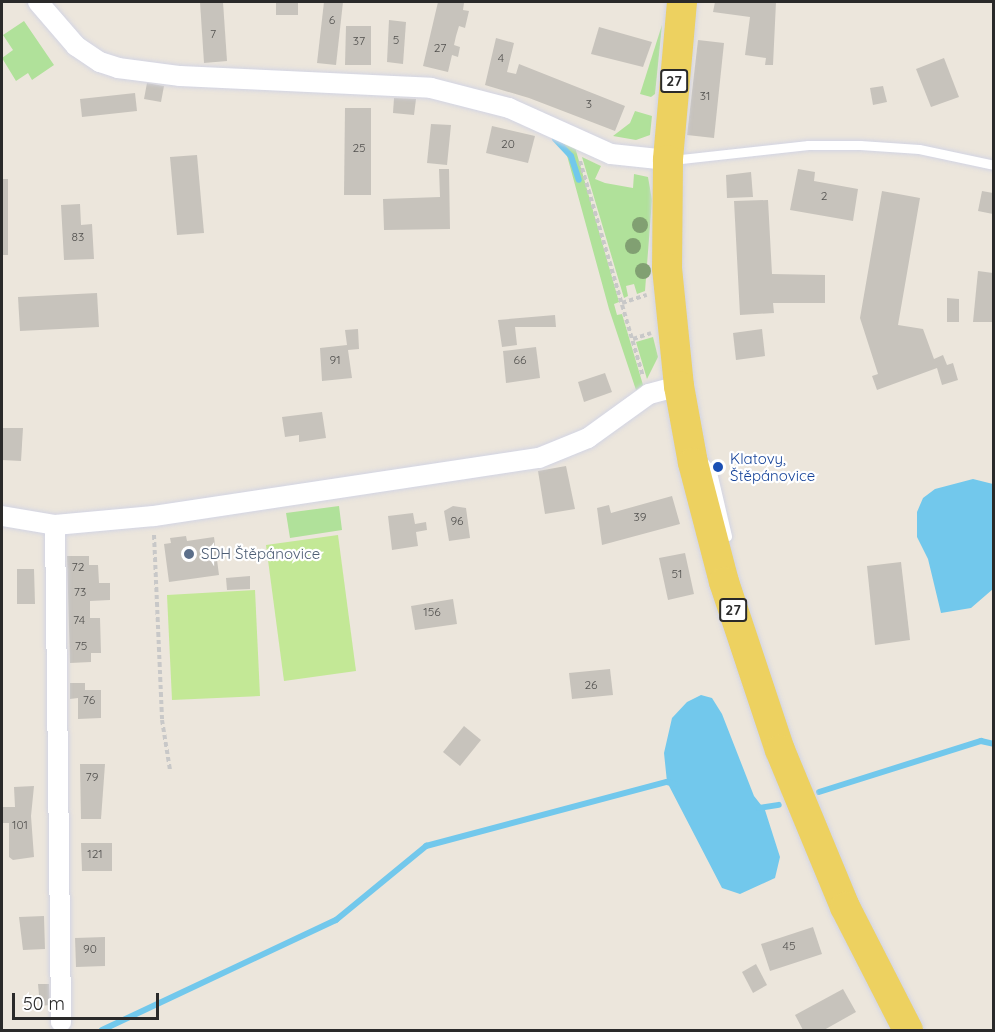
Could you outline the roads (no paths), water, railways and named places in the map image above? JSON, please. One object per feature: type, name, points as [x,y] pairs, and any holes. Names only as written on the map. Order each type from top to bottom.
[{"type":"main road","name":"27","points":[[682,2],[668,160],[667,268],[680,386],[690,445],[735,616],[815,838],[908,1030]]},
{"type":"street","points":[[38,2],[76,46],[100,62],[118,68],[180,76],[431,88],[509,108],[621,156],[668,160]]},
{"type":"street","points":[[2,516],[55,525],[154,516],[539,458],[588,438],[649,394],[680,386]]},
{"type":"street","points":[[55,525],[62,1022]]},
{"type":"lane","points":[[668,160],[808,145],[860,145],[919,149],[993,165]]},
{"type":"lane","points":[[690,445],[712,472],[730,547]]},
{"type":"lane","points":[[731,558],[735,616]]},
{"type":"water","points":[[973,479],[993,484],[993,589],[971,608],[941,613],[928,559],[917,537],[917,512],[923,498],[935,489]]},
{"type":"water","points":[[701,695],[712,698],[722,714],[754,796],[765,810],[780,857],[775,878],[740,894],[722,888],[667,782],[664,753],[672,718],[687,702]]},
{"type":"waterway","points":[[555,139],[571,156],[579,180]]},
{"type":"waterway","points":[[819,792],[981,741],[994,744]]},
{"type":"waterway","points":[[102,1030],[336,920],[426,846],[667,782],[675,784]]},
{"type":"waterway","points":[[759,808],[779,805]]},
{"type":"place","name":"Klatovy, Štěpánovice","points":[[718,467]]},
{"type":"place","name":"SDH Štěpánovice","points":[[189,554]]}]
